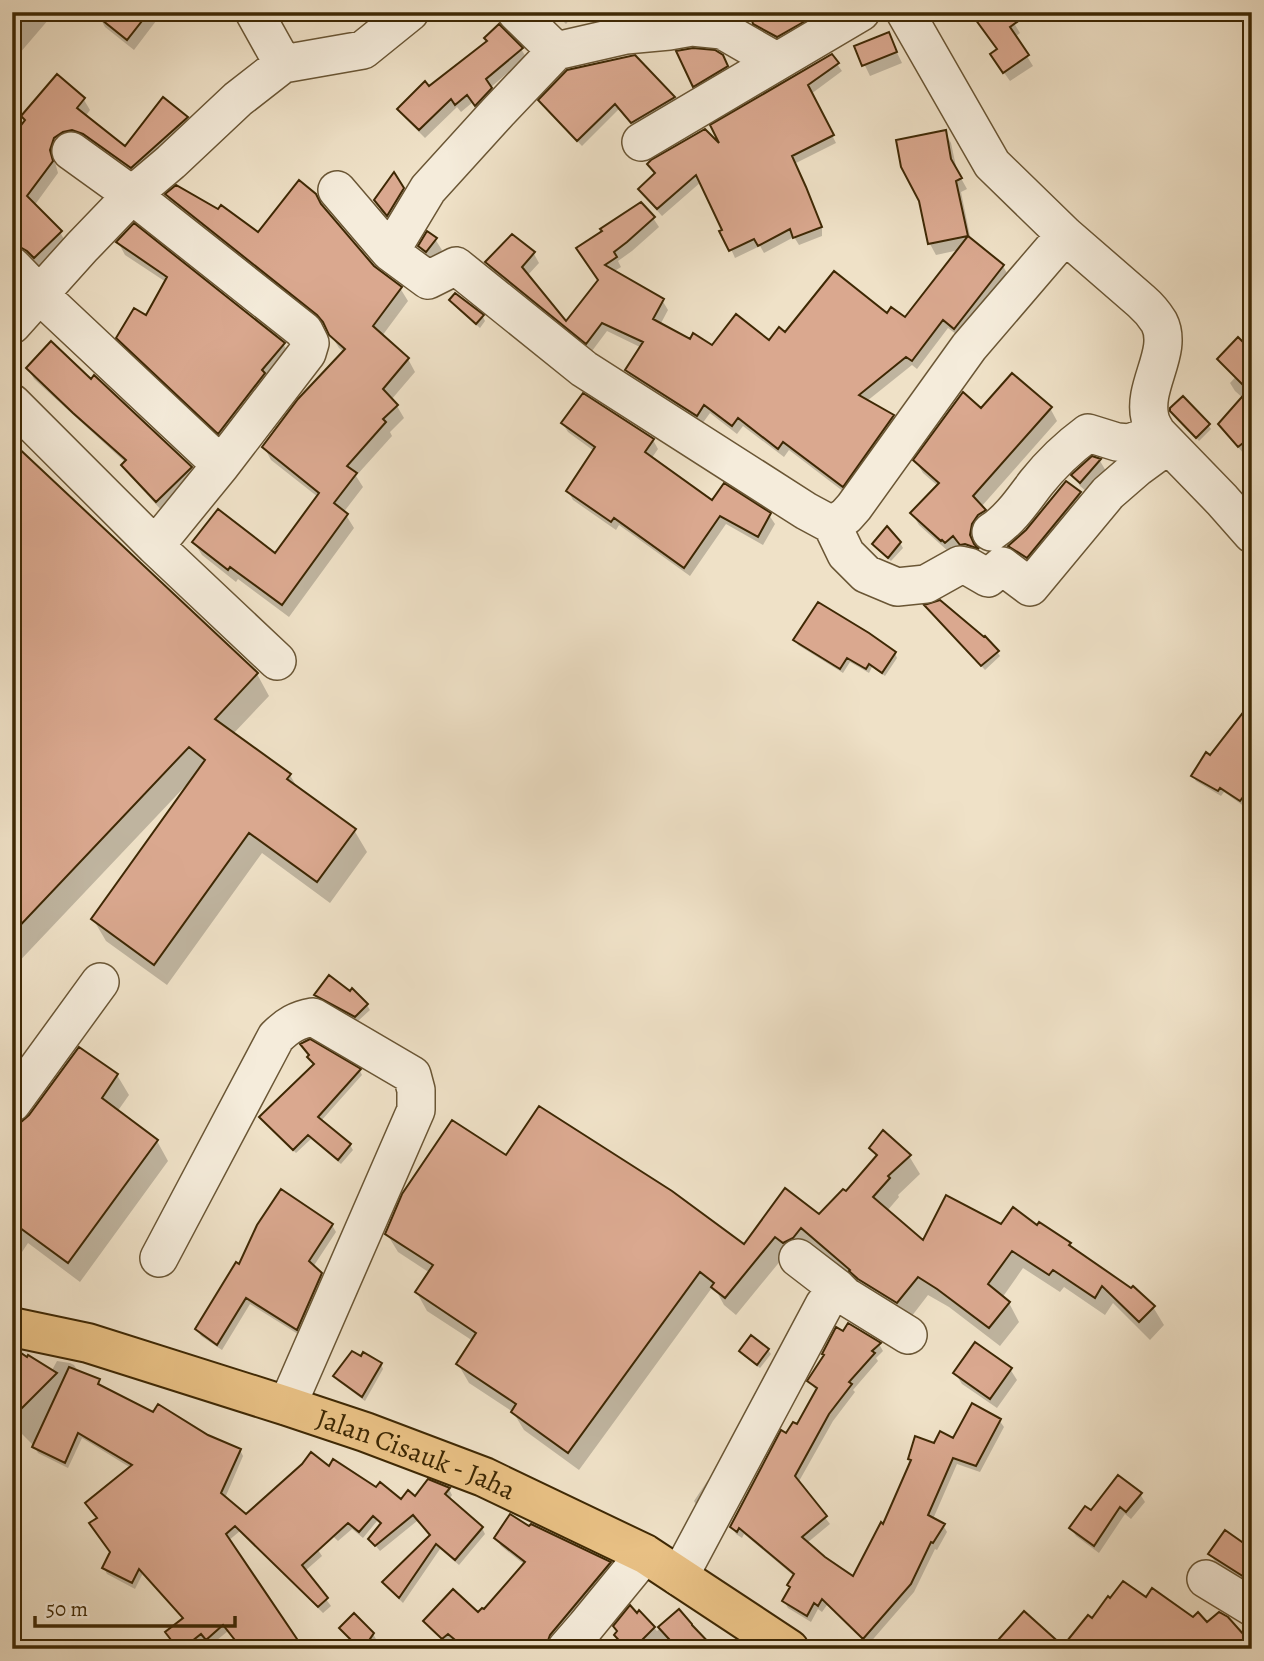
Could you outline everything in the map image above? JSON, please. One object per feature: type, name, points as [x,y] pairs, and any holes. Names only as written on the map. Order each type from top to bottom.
[{"type":"main road","name":"Jalan Cisauk - Jaha","points":[[12,1327],[88,1343],[287,1406],[484,1477],[645,1554],[774,1645]]},
{"type":"street","points":[[254,12],[283,64]]},
{"type":"street","points":[[12,325],[132,195],[238,99],[283,64],[363,50],[410,12]]},
{"type":"street","points":[[516,12],[556,51]]},
{"type":"street","points":[[641,142],[861,12]]},
{"type":"street","points":[[905,12],[992,164],[1065,235],[1141,301],[1158,321],[1163,340],[1149,400],[1149,415],[1163,439],[1252,534]]},
{"type":"street","points":[[390,252],[428,189],[556,51],[626,35],[692,27],[722,30],[776,61]]},
{"type":"street","points":[[71,151],[132,195],[304,331],[310,343],[307,353],[155,547]]},
{"type":"street","points":[[337,190],[390,252],[428,280],[456,267],[584,369],[832,525],[846,554],[859,568],[866,574],[897,587],[926,584],[960,565],[988,578],[1002,566],[1030,587],[1108,493],[1138,467],[1163,439]]},
{"type":"street","points":[[832,525],[854,507],[969,347],[1065,235]]},
{"type":"street","points":[[12,267],[221,465]]},
{"type":"street","points":[[12,403],[155,547],[277,661]]},
{"type":"street","points":[[991,532],[1002,524],[1049,468],[1088,433],[1129,443],[1163,439]]},
{"type":"street","points":[[12,1103],[100,982]]},
{"type":"street","points":[[159,1258],[276,1037],[287,1026],[300,1019],[313,1017],[412,1075],[416,1090],[416,1110],[287,1406]]},
{"type":"street","points":[[798,1258],[845,1296],[908,1335]]},
{"type":"street","points":[[679,1577],[824,1305],[837,1288]]},
{"type":"street","points":[[566,1649],[645,1554]]},
{"type":"street","points":[[1206,1579],[1252,1607]]},
{"type":"building","points":[[92,12],[149,12],[127,40]]},
{"type":"building","points":[[586,12],[642,12],[595,21]]},
{"type":"building","points":[[769,12],[802,12],[807,20],[777,37],[753,24],[752,20]]},
{"type":"building","points":[[970,12],[1031,12],[1010,27],[1029,55],[1003,73],[990,54],[997,49]]},
{"type":"building","points":[[499,24],[523,48],[486,79],[492,88],[475,106],[467,95],[455,105],[451,99],[419,130],[397,109],[425,81],[429,86],[487,41],[484,38]]},
{"type":"building","points":[[889,32],[897,52],[862,66],[854,46]]},
{"type":"building","points":[[693,48],[715,50],[723,55],[728,66],[693,87],[676,51]]},
{"type":"building","points":[[832,54],[839,63],[808,85],[834,135],[792,156],[822,227],[793,238],[790,229],[758,246],[754,239],[729,251],[696,175],[657,209],[638,189],[655,173],[647,164],[651,160],[705,129],[719,143],[710,125]]},
{"type":"building","points":[[635,55],[675,97],[631,123],[615,104],[577,141],[538,100],[567,70]]},
{"type":"building","points":[[57,74],[85,98],[77,108],[125,146],[163,97],[188,117],[131,168],[83,134],[72,130],[54,138],[50,150],[53,161],[27,196],[62,231],[34,258],[18,246],[12,246],[12,137],[25,120],[21,116]]},
{"type":"building","points":[[946,130],[951,159],[962,178],[956,181],[968,236],[928,244],[919,201],[901,167],[896,140]]},
{"type":"building","points":[[394,172],[404,188],[387,216],[374,200]]},
{"type":"building","points":[[299,180],[316,194],[321,204],[374,266],[402,287],[373,326],[409,358],[383,389],[398,405],[383,419],[386,422],[347,466],[357,473],[334,503],[348,514],[282,605],[230,567],[228,570],[192,542],[218,509],[275,553],[319,493],[262,447],[298,399],[345,349],[329,335],[317,315],[165,194],[176,185],[218,209],[221,205],[258,232]]},
{"type":"building","points":[[641,202],[655,217],[614,252],[617,257],[605,265],[664,299],[653,319],[690,339],[693,333],[712,345],[736,314],[769,340],[779,327],[785,332],[834,271],[887,313],[891,307],[905,317],[968,236],[1004,265],[954,329],[943,320],[912,361],[906,357],[859,395],[894,415],[843,487],[783,442],[778,449],[738,418],[732,426],[704,405],[697,416],[625,370],[643,342],[602,323],[586,344],[485,262],[512,234],[535,252],[522,267],[566,321],[598,280],[576,248]]},
{"type":"building","points":[[134,223],[285,343],[262,370],[265,373],[218,434],[116,338],[134,308],[146,315],[167,277],[116,242]]},
{"type":"building","points":[[427,231],[437,238],[426,252],[418,246]]},
{"type":"building","points":[[455,293],[484,315],[476,324],[449,300]]},
{"type":"building","points":[[1238,337],[1252,351],[1252,436],[1238,447],[1218,424],[1248,390],[1217,359]]},
{"type":"building","points":[[51,341],[91,379],[94,375],[192,467],[156,502],[121,465],[126,460],[26,368]]},
{"type":"building","points":[[1012,373],[1052,407],[973,496],[986,510],[978,515],[972,524],[970,535],[979,549],[960,545],[953,536],[945,543],[910,513],[939,483],[913,460],[963,392],[981,408]]},
{"type":"building","points":[[583,393],[654,439],[645,452],[712,500],[724,483],[771,513],[758,537],[720,516],[684,568],[614,518],[611,522],[566,491],[595,447],[561,423]]},
{"type":"building","points":[[1183,396],[1210,424],[1196,438],[1170,411]]},
{"type":"building","points":[[12,442],[258,673],[215,719],[291,774],[287,779],[356,829],[317,882],[249,833],[154,965],[91,919],[205,760],[189,747],[12,934]]},
{"type":"building","points":[[1092,456],[1101,459],[1080,483],[1071,475]]},
{"type":"building","points":[[1066,481],[1081,492],[1027,558],[1008,546],[1026,530]]},
{"type":"building","points":[[887,526],[901,542],[888,558],[872,544]]},
{"type":"building","points":[[940,600],[985,636],[999,651],[981,666],[924,605]]},
{"type":"building","points":[[818,602],[896,652],[882,673],[869,664],[866,669],[847,658],[840,669],[793,640]]},
{"type":"building","points":[[1252,701],[1252,785],[1240,801],[1220,788],[1218,791],[1191,776],[1206,752],[1210,755]]},
{"type":"building","points":[[329,975],[350,991],[352,988],[368,1004],[355,1017],[314,995]]},
{"type":"building","points":[[310,1039],[361,1069],[318,1117],[351,1144],[338,1160],[308,1135],[293,1150],[259,1117],[314,1064],[300,1044]]},
{"type":"building","points":[[79,1047],[118,1074],[102,1098],[158,1140],[68,1263],[12,1222],[12,1127],[29,1115]]},
{"type":"building","points":[[539,1106],[672,1191],[744,1244],[785,1188],[819,1214],[843,1189],[846,1191],[877,1155],[869,1148],[883,1130],[911,1155],[888,1176],[890,1178],[873,1197],[923,1240],[946,1195],[1001,1224],[1013,1207],[1037,1225],[1039,1222],[1071,1243],[1069,1245],[1131,1288],[1133,1286],[1155,1306],[1139,1322],[1102,1286],[1095,1298],[1053,1270],[1049,1275],[1012,1251],[988,1284],[1010,1302],[989,1328],[918,1277],[897,1303],[858,1279],[801,1228],[793,1238],[783,1243],[775,1237],[725,1298],[711,1287],[714,1283],[700,1272],[568,1453],[511,1412],[516,1404],[456,1364],[476,1333],[415,1292],[433,1265],[385,1234],[402,1194],[452,1120],[506,1155]]},
{"type":"building","points":[[281,1189],[333,1224],[309,1261],[322,1273],[297,1330],[246,1298],[217,1345],[195,1329],[236,1262],[239,1264],[257,1225]]},
{"type":"building","points":[[848,1323],[881,1343],[849,1382],[852,1384],[829,1414],[795,1476],[827,1516],[802,1537],[853,1576],[881,1522],[883,1524],[911,1460],[908,1459],[915,1436],[934,1443],[940,1431],[953,1438],[972,1403],[1001,1419],[976,1466],[953,1458],[928,1515],[945,1524],[933,1543],[931,1542],[911,1584],[863,1639],[822,1599],[818,1606],[814,1603],[807,1616],[782,1601],[794,1574],[739,1528],[737,1532],[730,1527],[781,1430],[786,1433],[793,1422],[797,1424],[817,1388],[807,1381],[824,1355],[822,1354],[836,1327],[843,1331]]},
{"type":"building","points":[[751,1335],[769,1349],[757,1365],[739,1351]]},
{"type":"building","points":[[975,1342],[1012,1368],[990,1399],[953,1373]]},
{"type":"building","points":[[12,1349],[27,1357],[28,1355],[57,1373],[12,1418]]},
{"type":"building","points":[[352,1351],[361,1356],[363,1352],[382,1363],[362,1397],[333,1376]]},
{"type":"building","points":[[69,1367],[100,1379],[98,1384],[153,1412],[158,1404],[208,1435],[241,1449],[221,1493],[246,1514],[302,1464],[311,1452],[329,1466],[333,1459],[376,1487],[380,1482],[401,1499],[408,1490],[415,1496],[428,1479],[450,1488],[445,1494],[483,1527],[455,1560],[436,1544],[399,1598],[382,1582],[430,1535],[413,1515],[375,1546],[368,1539],[381,1523],[373,1516],[359,1532],[348,1523],[302,1565],[328,1598],[318,1607],[235,1526],[226,1534],[297,1639],[283,1649],[242,1649],[223,1625],[206,1640],[201,1634],[182,1649],[178,1649],[165,1632],[183,1618],[139,1569],[132,1583],[102,1568],[110,1552],[89,1523],[97,1518],[85,1503],[132,1465],[78,1433],[65,1463],[32,1447]]},
{"type":"building","points":[[1118,1475],[1142,1493],[1126,1512],[1120,1507],[1094,1546],[1069,1528],[1085,1506],[1091,1510]]},
{"type":"building","points":[[510,1514],[529,1526],[531,1524],[611,1562],[550,1635],[545,1649],[466,1649],[448,1634],[442,1639],[423,1621],[453,1589],[478,1612],[484,1609],[525,1562],[494,1538]]},
{"type":"building","points":[[1225,1530],[1252,1549],[1252,1582],[1208,1554]]},
{"type":"building","points":[[1123,1581],[1146,1597],[1152,1588],[1193,1617],[1198,1612],[1207,1622],[1219,1612],[1228,1617],[1252,1644],[1252,1649],[990,1649],[1024,1611],[1063,1646],[1088,1615],[1092,1618]]},
{"type":"building","points":[[630,1605],[637,1613],[639,1610],[655,1627],[633,1649],[627,1649],[614,1635],[617,1631],[613,1626]]},
{"type":"building","points":[[679,1609],[715,1649],[678,1649],[658,1627]]},
{"type":"building","points":[[354,1613],[374,1633],[363,1649],[339,1628]]}]
